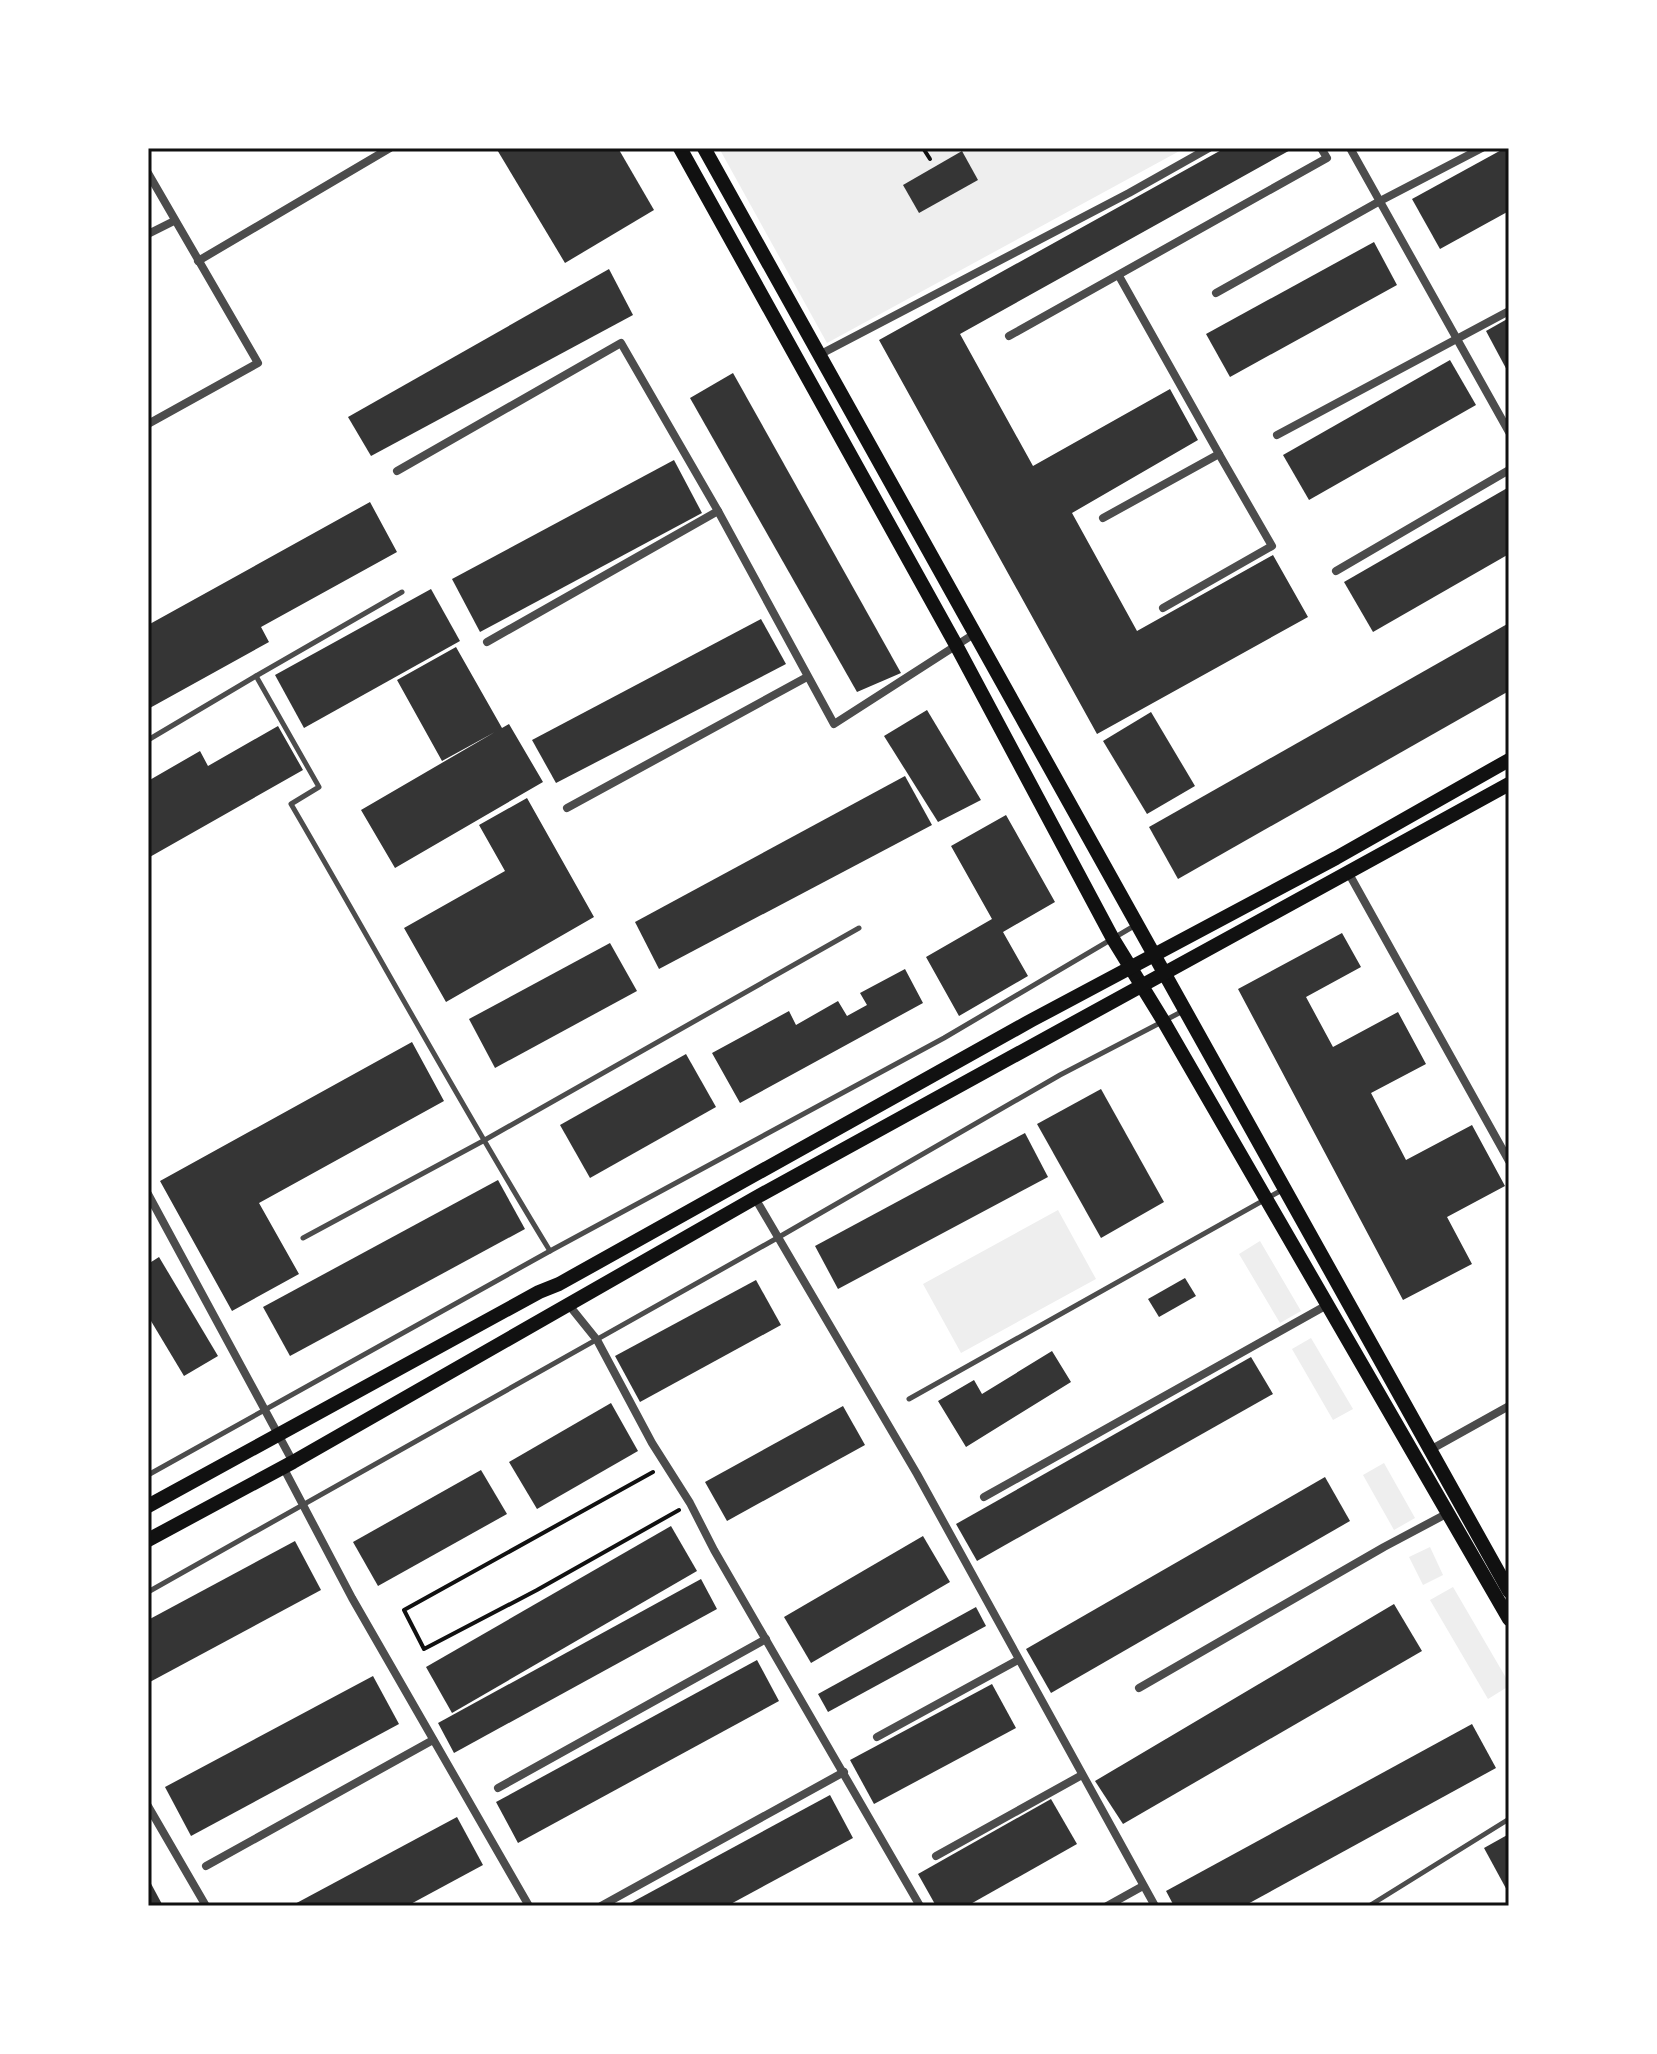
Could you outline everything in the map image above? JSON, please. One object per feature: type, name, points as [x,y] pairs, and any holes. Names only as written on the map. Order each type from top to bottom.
[{"type":"main road","points":[[680,148],[956,645],[1113,939],[1142,984],[1509,1619]]},
{"type":"main road","points":[[704,148],[1509,1591]]},
{"type":"main road","points":[[148,1506],[539,1292],[559,1284],[804,1146],[1509,760]]},
{"type":"main road","points":[[148,1540],[288,1464],[755,1198],[1509,784]]},
{"type":"street","points":[[198,261],[390,148]]},
{"type":"street","points":[[819,355],[1209,148]]},
{"type":"street","points":[[1009,336],[1327,158],[1321,148]]},
{"type":"street","points":[[1350,148],[1509,432]]},
{"type":"street","points":[[1216,293],[1482,148]]},
{"type":"street","points":[[148,173],[258,363],[148,424]]},
{"type":"street","points":[[148,234],[174,221]]},
{"type":"street","points":[[1119,276],[1272,546],[1163,608]]},
{"type":"street","points":[[1277,435],[1509,311]]},
{"type":"street","points":[[397,471],[621,343],[718,511],[834,724],[974,634]]},
{"type":"street","points":[[1103,518],[1219,454]]},
{"type":"street","points":[[1336,571],[1509,470]]},
{"type":"street","points":[[487,642],[718,511]]},
{"type":"street","points":[[567,808],[807,677]]},
{"type":"street","points":[[1347,871],[1509,1161]]},
{"type":"street","points":[[148,1194],[278,1434],[301,1504],[529,1906]]},
{"type":"street","points":[[755,1198],[917,1474],[1155,1906]]},
{"type":"street","points":[[568,1304],[597,1340],[920,1906]]},
{"type":"street","points":[[984,1497],[1327,1305]]},
{"type":"street","points":[[1430,1450],[1509,1406]]},
{"type":"street","points":[[1139,1688],[1448,1513]]},
{"type":"street","points":[[498,1788],[766,1639]]},
{"type":"street","points":[[877,1737],[1018,1660]]},
{"type":"street","points":[[206,1866],[433,1740]]},
{"type":"street","points":[[601,1906],[844,1772]]},
{"type":"street","points":[[936,1856],[1082,1775]]},
{"type":"street","points":[[148,1806],[206,1906]]},
{"type":"street","points":[[1107,1906],[1143,1886]]},
{"type":"lane","points":[[148,740],[402,592]]},
{"type":"lane","points":[[256,676],[319,787],[291,804],[439,1058],[483,1141],[550,1251]]},
{"type":"lane","points":[[148,1475],[550,1251],[944,1038],[1138,924]]},
{"type":"lane","points":[[303,1238],[483,1141],[859,928]]},
{"type":"lane","points":[[148,1592],[1060,1075],[1185,1011]]},
{"type":"lane","points":[[909,1399],[1284,1189]]},
{"type":"lane","points":[[1369,1906],[1509,1819]]},
{"type":"path","points":[[923,148],[930,159]]},
{"type":"path","points":[[666,1465],[404,1610],[424,1649],[537,1590],[690,1503]]},
{"type":"shaded area","points":[[719,148],[1185,148],[827,343]]},
{"type":"shaded area","points":[[1058,1210],[1096,1279],[961,1353],[923,1284]]},
{"type":"shaded area","points":[[1260,1241],[1301,1311],[1280,1323],[1239,1254]]},
{"type":"shaded area","points":[[1311,1338],[1353,1409],[1333,1420],[1292,1349]]},
{"type":"shaded area","points":[[1384,1463],[1415,1518],[1394,1530],[1363,1475]]},
{"type":"shaded area","points":[[1430,1547],[1443,1575],[1423,1585],[1409,1557]]},
{"type":"shaded area","points":[[1453,1587],[1509,1683],[1488,1699],[1430,1600]]},
{"type":"building","points":[[496,148],[618,148],[654,210],[565,263]]},
{"type":"building","points":[[1225,148],[1294,148],[960,334],[1033,466],[1170,389],[1198,440],[1072,513],[1137,631],[1273,555],[1308,617],[1097,734],[879,340]]},
{"type":"building","points":[[1509,148],[1509,211],[1440,249],[1412,199]]},
{"type":"building","points":[[962,151],[978,180],[919,213],[903,185]]},
{"type":"building","points":[[1374,242],[1397,285],[1230,377],[1206,334]]},
{"type":"building","points":[[609,269],[633,315],[371,456],[348,417]]},
{"type":"building","points":[[1509,318],[1509,374],[1486,331]]},
{"type":"building","points":[[1450,360],[1476,405],[1309,500],[1283,455]]},
{"type":"building","points":[[733,373],[901,673],[857,692],[690,398]]},
{"type":"building","points":[[674,460],[702,513],[480,632],[452,579]]},
{"type":"building","points":[[1509,487],[1509,554],[1373,632],[1344,582]]},
{"type":"building","points":[[370,502],[397,552],[261,627],[269,642],[148,709],[148,625]]},
{"type":"building","points":[[431,589],[460,641],[304,728],[275,675]]},
{"type":"building","points":[[761,619],[786,664],[556,783],[532,740]]},
{"type":"building","points":[[1509,623],[1509,691],[1178,879],[1149,827]]},
{"type":"building","points":[[456,647],[502,728],[509,724],[543,782],[395,868],[361,810],[495,732],[442,761],[397,680]]},
{"type":"building","points":[[927,710],[981,800],[938,822],[884,736]]},
{"type":"building","points":[[1151,712],[1195,786],[1147,814],[1103,741]]},
{"type":"building","points":[[278,726],[303,770],[148,858],[148,781],[200,751],[208,766]]},
{"type":"building","points":[[905,776],[932,825],[659,969],[635,922]]},
{"type":"building","points":[[527,798],[594,917],[446,1002],[404,928],[505,871],[479,825]]},
{"type":"building","points":[[1006,815],[1055,902],[1003,932],[1028,976],[959,1016],[926,957],[992,919],[951,846]]},
{"type":"building","points":[[1342,933],[1361,967],[1306,997],[1333,1047],[1398,1012],[1426,1064],[1371,1093],[1406,1160],[1472,1125],[1505,1186],[1447,1217],[1472,1264],[1403,1300],[1238,989]]},
{"type":"building","points":[[610,943],[637,991],[495,1068],[469,1019]]},
{"type":"building","points":[[905,969],[923,1003],[740,1103],[712,1053],[789,1011],[796,1025],[838,1001],[847,1016],[867,1005],[860,993]]},
{"type":"building","points":[[412,1042],[444,1101],[259,1203],[299,1274],[232,1311],[160,1181]]},
{"type":"building","points":[[686,1054],[716,1107],[590,1178],[560,1125]]},
{"type":"building","points":[[1101,1089],[1164,1202],[1101,1238],[1037,1124]]},
{"type":"building","points":[[1025,1133],[1048,1177],[838,1289],[815,1246]]},
{"type":"building","points":[[498,1180],[525,1229],[290,1356],[263,1307]]},
{"type":"building","points":[[159,1257],[218,1356],[184,1376],[148,1316],[148,1264]]},
{"type":"building","points":[[1185,1278],[1196,1296],[1159,1317],[1148,1299]]},
{"type":"building","points":[[756,1280],[781,1325],[640,1402],[615,1356]]},
{"type":"building","points":[[1052,1351],[1071,1382],[966,1447],[938,1401],[974,1380],[982,1394]]},
{"type":"building","points":[[1251,1357],[1273,1394],[977,1561],[956,1524]]},
{"type":"building","points":[[611,1403],[638,1451],[537,1509],[509,1462]]},
{"type":"building","points":[[843,1406],[865,1445],[727,1521],[705,1482]]},
{"type":"building","points":[[481,1470],[507,1514],[378,1586],[353,1542]]},
{"type":"building","points":[[1325,1477],[1350,1521],[1051,1693],[1026,1649]]},
{"type":"building","points":[[671,1526],[697,1571],[452,1713],[426,1667]]},
{"type":"building","points":[[923,1536],[950,1582],[811,1663],[784,1617]]},
{"type":"building","points":[[295,1541],[321,1590],[148,1683],[148,1620]]},
{"type":"building","points":[[701,1579],[717,1609],[454,1753],[438,1723]]},
{"type":"building","points":[[1394,1604],[1422,1651],[1123,1824],[1095,1781]]},
{"type":"building","points":[[976,1607],[986,1626],[828,1712],[818,1694]]},
{"type":"building","points":[[757,1660],[779,1701],[518,1843],[496,1802]]},
{"type":"building","points":[[373,1676],[399,1724],[191,1836],[165,1787]]},
{"type":"building","points":[[992,1684],[1016,1728],[874,1804],[850,1760]]},
{"type":"building","points":[[1472,1724],[1496,1768],[1244,1906],[1174,1906],[1166,1891]]},
{"type":"building","points":[[830,1795],[853,1838],[727,1906],[625,1906]]},
{"type":"building","points":[[1051,1799],[1077,1844],[967,1906],[936,1906],[918,1874]]},
{"type":"building","points":[[457,1817],[483,1865],[407,1906],[291,1906]]},
{"type":"building","points":[[1509,1834],[1509,1894],[1484,1848]]},
{"type":"building","points":[[148,1878],[163,1906],[148,1906]]}]
